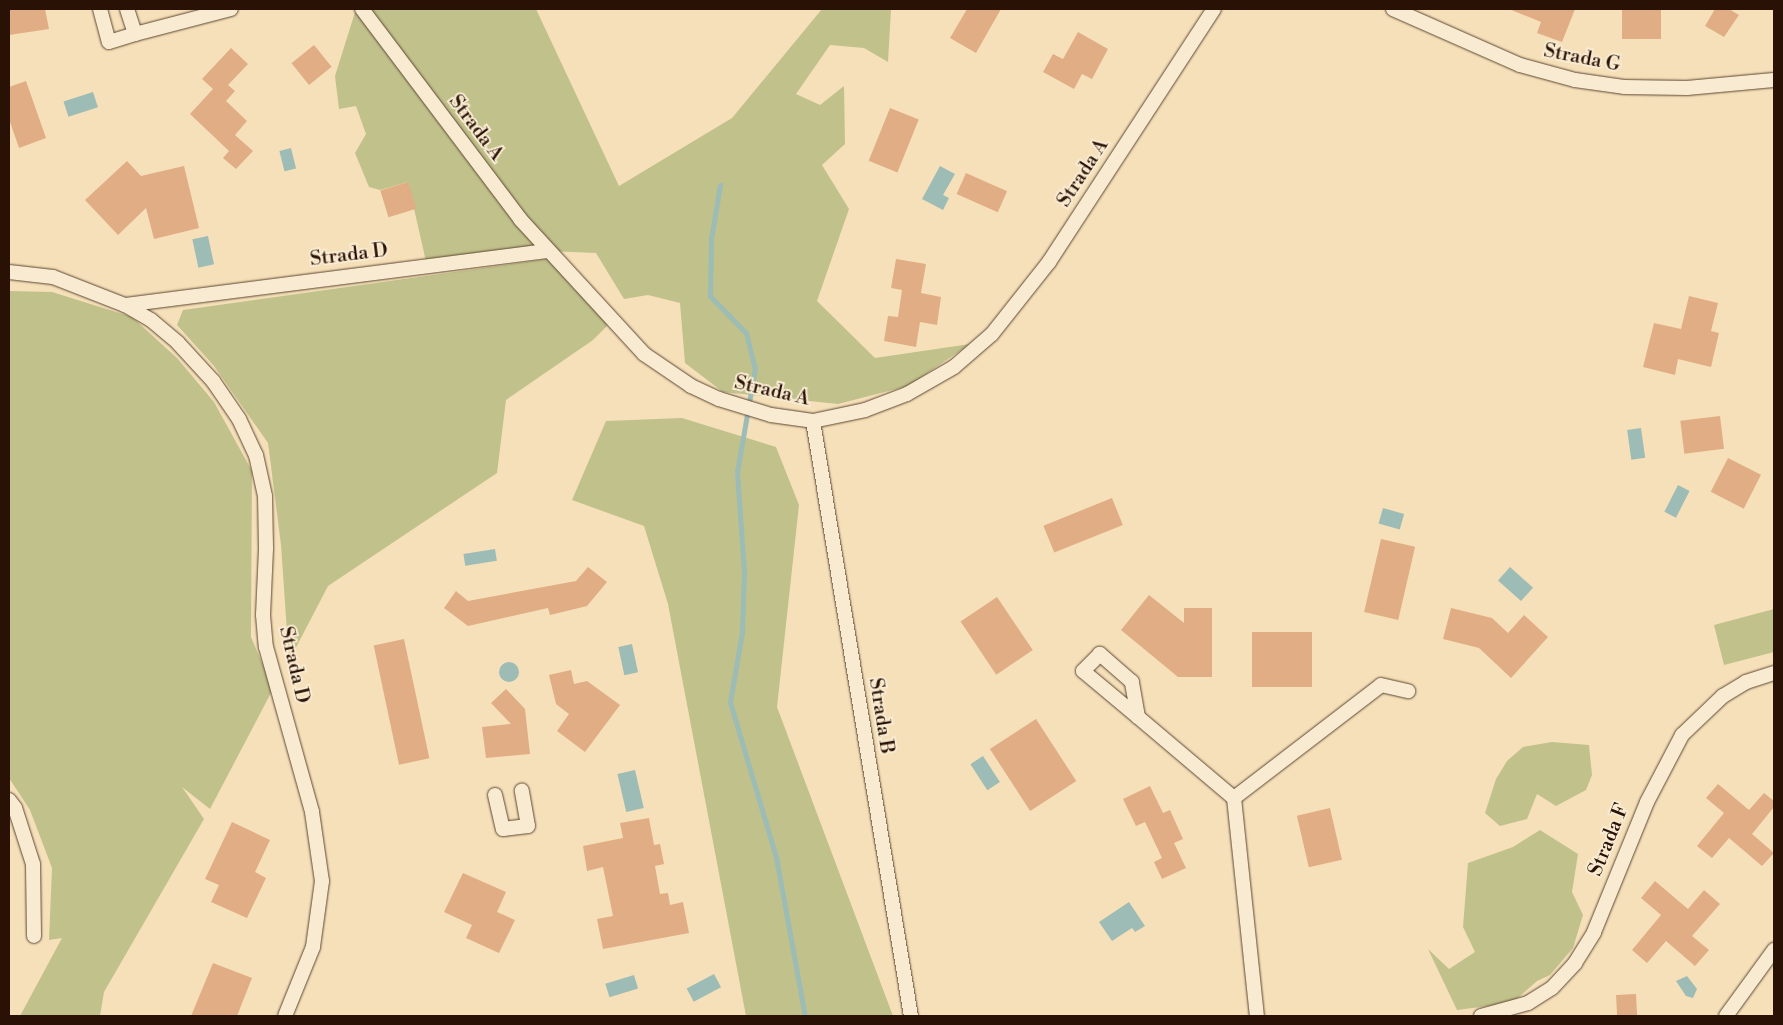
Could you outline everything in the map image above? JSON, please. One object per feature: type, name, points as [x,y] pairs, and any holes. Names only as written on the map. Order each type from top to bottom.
[{"type":"street","points":[[100,9],[109,42],[231,9]]},
{"type":"street","points":[[127,9],[135,34]]},
{"type":"street","name":"Strada A","points":[[362,9],[520,219],[644,354],[691,386],[748,409],[813,421],[865,410],[923,386],[954,368],[992,334],[1049,262],[1214,9]]},
{"type":"street","name":"Strada G","points":[[1393,9],[1520,65],[1574,80],[1624,87],[1687,88],[1774,80]]},
{"type":"street","name":"Strada D","points":[[126,305],[548,251]]},
{"type":"street","name":"Strada D","points":[[9,272],[52,277],[126,305],[166,331],[213,381],[249,436],[262,476],[266,549],[263,615],[266,647],[312,812],[322,881],[312,947],[285,1016]]},
{"type":"street","name":"Strada B","points":[[813,421],[911,1016]]},
{"type":"street","points":[[1138,717],[1132,682],[1100,654],[1083,671],[1234,798],[1257,1016]]},
{"type":"street","name":"Strada F","points":[[1481,1016],[1528,1003],[1552,988],[1575,963],[1594,932],[1647,802],[1682,735],[1723,696],[1746,682],[1774,673]]},
{"type":"street","points":[[1234,798],[1381,685],[1408,691]]},
{"type":"street","points":[[495,795],[503,829],[528,826],[522,791]]},
{"type":"street","points":[[9,800],[33,864],[34,936]]},
{"type":"street","points":[[1726,1016],[1774,950]]},
{"type":"green space","points":[[356,9],[536,9],[619,186],[732,118],[822,9],[891,9],[888,62],[864,48],[830,45],[796,94],[820,105],[844,86],[845,144],[822,165],[849,209],[817,301],[875,358],[970,344],[908,386],[838,404],[723,392],[685,363],[680,303],[648,295],[624,299],[596,253],[548,251],[427,266],[408,182],[380,190],[369,187],[355,153],[366,134],[356,106],[339,109],[335,76]]},
{"type":"green space","points":[[554,258],[609,324],[593,340],[506,400],[497,473],[328,586],[289,661],[281,545],[268,443],[214,366],[177,325],[183,310]]},
{"type":"green space","points":[[9,291],[52,292],[132,317],[177,358],[214,402],[252,471],[251,637],[273,689],[210,809],[182,787],[204,819],[104,992],[100,1016],[20,1016],[62,938],[49,940],[52,868],[30,810],[9,778]]},
{"type":"green space","points":[[682,418],[776,447],[799,505],[777,707],[893,1016],[746,1016],[668,604],[644,526],[572,500],[606,421]]},
{"type":"green space","points":[[1774,609],[1774,652],[1724,665],[1714,625]]},
{"type":"green space","points":[[1552,742],[1589,745],[1592,775],[1586,790],[1556,806],[1537,794],[1527,819],[1500,826],[1485,813],[1496,779],[1507,761],[1523,747]]},
{"type":"green space","points":[[1540,830],[1578,854],[1572,892],[1583,915],[1573,948],[1550,975],[1537,981],[1512,1003],[1457,1010],[1428,949],[1449,969],[1475,952],[1463,927],[1468,863],[1513,847]]},
{"type":"water","points":[[93,92],[98,107],[68,117],[64,102]]},
{"type":"water","points":[[291,148],[296,168],[284,171],[279,151]]},
{"type":"water","points":[[940,166],[955,174],[943,195],[949,198],[943,210],[922,199]]},
{"type":"water","points":[[208,236],[214,264],[198,268],[192,239]]},
{"type":"water","points":[[1641,428],[1645,458],[1631,460],[1627,430]]},
{"type":"water","points":[[1678,485],[1690,491],[1676,518],[1664,512]]},
{"type":"water","points":[[1383,508],[1404,514],[1400,529],[1379,523]]},
{"type":"water","points":[[495,549],[497,561],[465,566],[463,554]]},
{"type":"water","points":[[1510,567],[1533,588],[1521,601],[1498,580]]},
{"type":"water","points":[[632,644],[638,672],[624,675],[618,647]]},
{"type":"water","points":[[505,662],[513,662],[519,668],[519,676],[513,682],[505,682],[499,676],[499,668]]},
{"type":"water","points":[[983,756],[1000,782],[987,790],[970,764]]},
{"type":"water","points":[[635,770],[644,808],[626,812],[617,774]]},
{"type":"water","points":[[1129,902],[1145,926],[1135,932],[1132,928],[1112,941],[1099,922]]},
{"type":"water","points":[[714,974],[721,987],[694,1002],[687,989]]},
{"type":"water","points":[[634,975],[638,988],[609,997],[605,984]]},
{"type":"water","points":[[1687,976],[1697,989],[1693,998],[1686,996],[1676,981]]},
{"type":"building","points":[[9,9],[45,9],[49,29],[9,35]]},
{"type":"building","points":[[967,9],[1001,9],[976,53],[950,38]]},
{"type":"building","points":[[1509,9],[1575,9],[1562,42],[1537,33],[1541,22]]},
{"type":"building","points":[[1622,9],[1661,9],[1661,39],[1622,39]]},
{"type":"building","points":[[1715,9],[1729,9],[1739,15],[1724,37],[1705,26]]},
{"type":"building","points":[[1078,32],[1108,49],[1092,79],[1082,74],[1074,89],[1043,72],[1053,54],[1063,59]]},
{"type":"building","points":[[314,45],[332,67],[309,85],[291,63]]},
{"type":"building","points":[[231,48],[248,64],[228,85],[235,91],[226,101],[247,121],[235,135],[253,151],[236,169],[223,158],[229,151],[190,114],[213,89],[202,79]]},
{"type":"building","points":[[26,81],[46,138],[19,148],[9,119],[9,87]]},
{"type":"building","points":[[890,108],[919,120],[897,172],[869,161]]},
{"type":"building","points":[[127,161],[141,176],[184,166],[199,228],[154,239],[146,208],[118,235],[85,200]]},
{"type":"building","points":[[966,173],[1007,191],[998,212],[957,194]]},
{"type":"building","points":[[408,182],[416,209],[388,217],[380,190]]},
{"type":"building","points":[[896,259],[926,264],[921,293],[941,297],[937,325],[920,322],[916,347],[884,341],[888,316],[898,317],[902,290],[891,288]]},
{"type":"building","points":[[1689,296],[1718,303],[1711,331],[1719,333],[1711,367],[1678,359],[1675,375],[1643,367],[1654,323],[1681,329]]},
{"type":"building","points":[[1720,416],[1724,449],[1684,454],[1680,421]]},
{"type":"building","points":[[1728,458],[1761,475],[1744,509],[1711,492]]},
{"type":"building","points":[[1112,498],[1123,525],[1054,553],[1043,526]]},
{"type":"building","points":[[1381,539],[1415,547],[1398,620],[1364,612]]},
{"type":"building","points":[[588,567],[607,582],[587,606],[550,615],[548,608],[468,626],[444,608],[456,591],[468,601],[576,581]]},
{"type":"building","points":[[1149,595],[1184,623],[1184,608],[1212,608],[1212,677],[1178,677],[1121,630]]},
{"type":"building","points":[[997,597],[1033,650],[996,675],[961,622]]},
{"type":"building","points":[[1451,608],[1492,618],[1508,633],[1524,615],[1548,637],[1511,678],[1479,648],[1443,639]]},
{"type":"building","points":[[1252,632],[1312,632],[1312,687],[1252,687]]},
{"type":"building","points":[[404,639],[429,758],[399,765],[374,645]]},
{"type":"building","points":[[571,670],[574,684],[587,681],[620,705],[585,752],[557,731],[569,714],[556,704],[549,675]]},
{"type":"building","points":[[506,689],[525,709],[530,754],[486,758],[482,727],[511,724],[491,703]]},
{"type":"building","points":[[1036,719],[1076,781],[1030,811],[990,749]]},
{"type":"building","points":[[1718,784],[1749,810],[1764,793],[1774,801],[1774,807],[1752,834],[1774,853],[1762,866],[1729,838],[1712,858],[1697,846],[1724,813],[1706,798]]},
{"type":"building","points":[[1150,786],[1163,813],[1170,810],[1183,839],[1174,843],[1186,868],[1162,879],[1154,862],[1162,858],[1145,822],[1136,826],[1123,799]]},
{"type":"building","points":[[1330,808],[1342,860],[1309,867],[1297,816]]},
{"type":"building","points":[[649,818],[654,845],[660,844],[664,864],[655,866],[660,894],[668,893],[670,905],[683,902],[689,933],[603,949],[597,919],[613,916],[603,867],[587,871],[583,846],[623,838],[620,823]]},
{"type":"building","points":[[232,822],[270,840],[255,872],[266,878],[247,918],[211,902],[219,885],[205,879]]},
{"type":"building","points":[[463,873],[506,892],[497,912],[515,920],[499,953],[466,938],[472,925],[444,912]]},
{"type":"building","points":[[1655,881],[1688,909],[1704,890],[1720,904],[1692,936],[1709,950],[1695,966],[1666,941],[1647,963],[1632,950],[1661,915],[1641,898]]},
{"type":"building","points":[[213,963],[252,978],[237,1016],[191,1016]]},
{"type":"building","points":[[1636,994],[1637,1016],[1617,1016],[1616,995]]},
{"type":"waterway","points":[[720,185],[711,239],[710,296],[746,333],[755,368],[737,472],[744,571],[742,632],[730,702],[776,857],[805,1016]]}]
